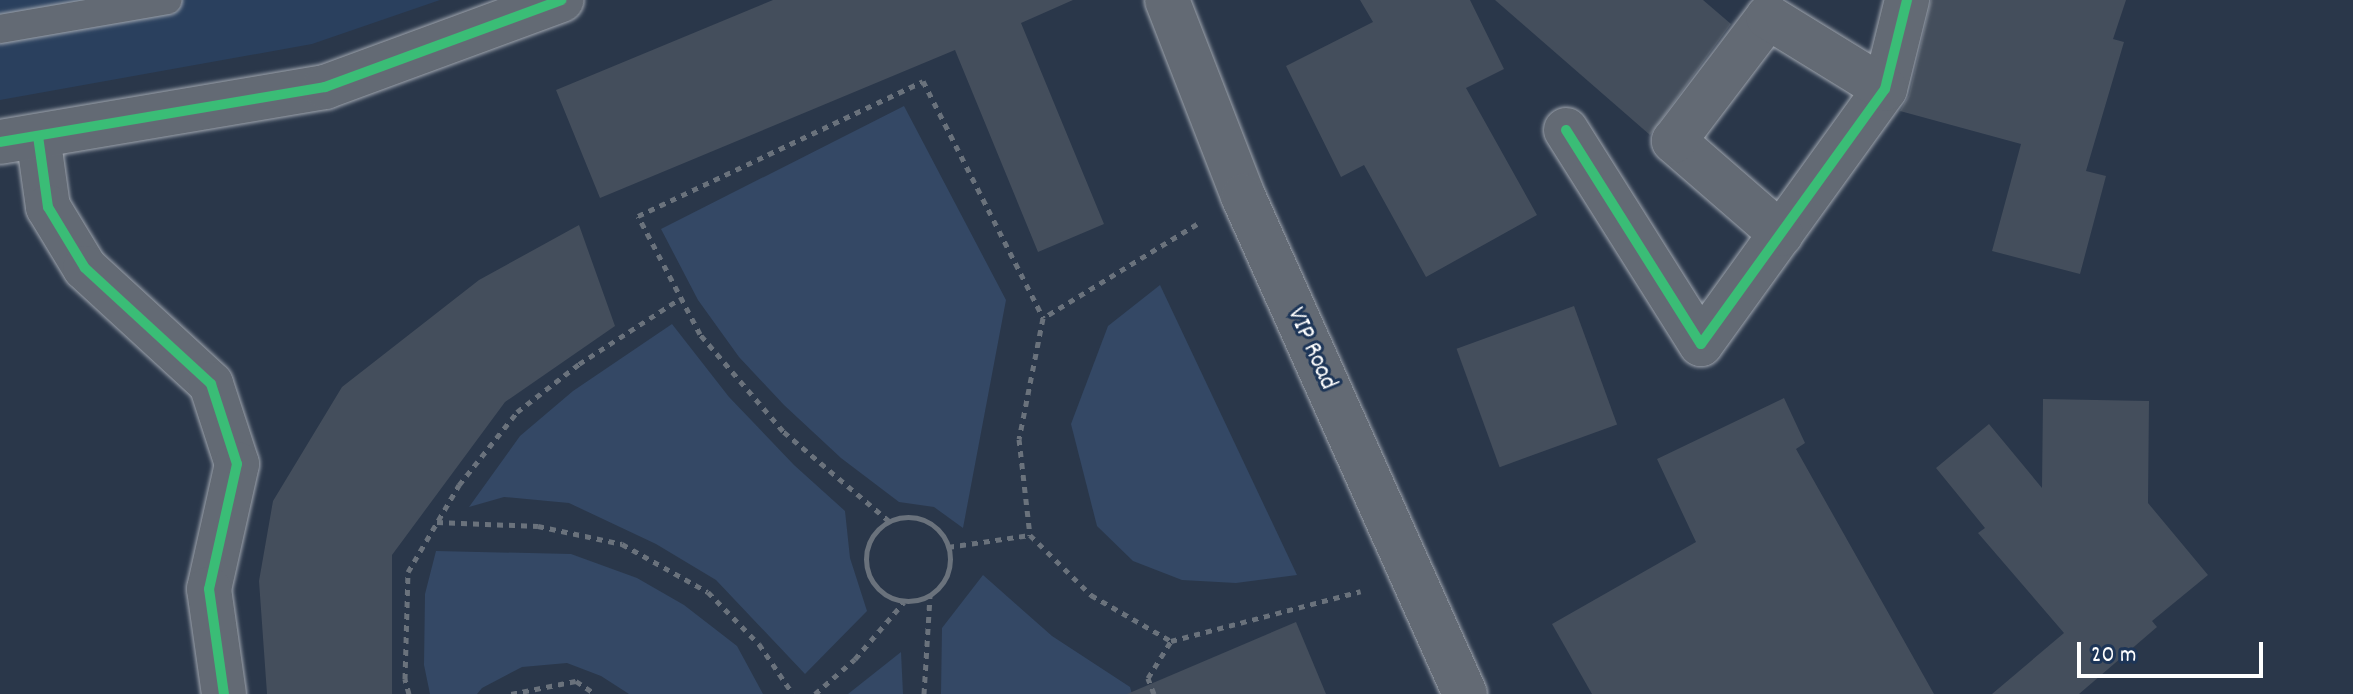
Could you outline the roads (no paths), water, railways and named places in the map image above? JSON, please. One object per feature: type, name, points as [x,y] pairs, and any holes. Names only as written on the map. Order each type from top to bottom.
[{"type":"street","points":[[224,694],[209,589],[237,464],[211,384],[85,268],[48,207],[19,139],[325,87],[562,0]]},
{"type":"street","name":"VIP Road","points":[[1167,0],[1243,196],[1465,694]]},
{"type":"street","points":[[1566,130],[1701,344],[1885,89],[1907,0]]},
{"type":"street","points":[[1781,234],[1674,141],[1768,17],[1885,89]]},
{"type":"lane","points":[[0,29],[168,0]]}]
